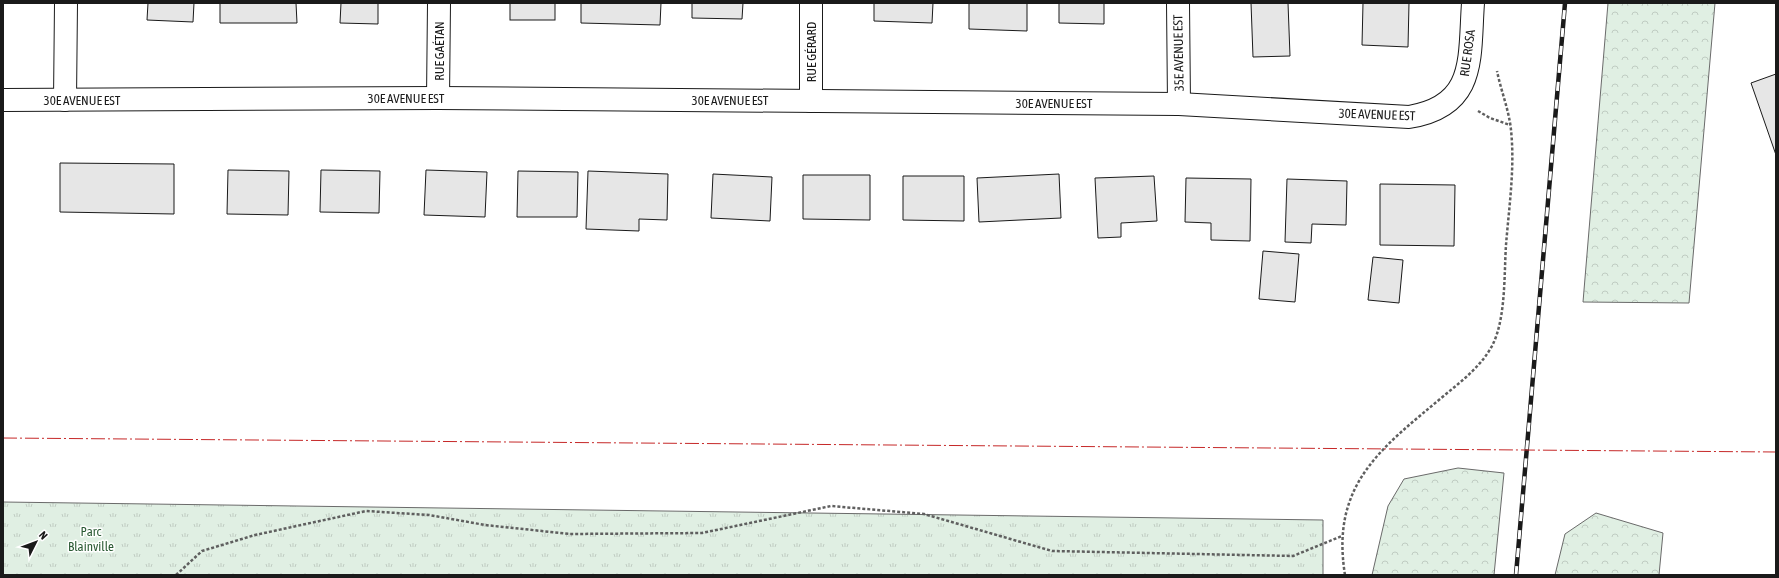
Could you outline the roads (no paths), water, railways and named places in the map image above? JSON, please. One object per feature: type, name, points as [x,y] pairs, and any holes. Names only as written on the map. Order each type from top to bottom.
[{"type":"street","points":[[65,100],[66,3]]},
{"type":"street","name":"RUE GAÉTAN","points":[[438,98],[439,3]]},
{"type":"street","name":"RUE GÉRARD","points":[[811,3],[811,101]]},
{"type":"street","name":"35E AVENUE EST","points":[[1178,3],[1179,104]]},
{"type":"street","name":"RUE ROSA","points":[[1452,100],[1466,75],[1473,3]]},
{"type":"street","name":"30E AVENUE EST","points":[[3,100],[438,98],[1179,104],[1409,117],[1426,115],[1441,108],[1452,100]]},
{"type":"railway","points":[[1516,575],[1565,3]]},
{"type":"park label","name":"Parc Blainville","points":[[91,538]]}]
